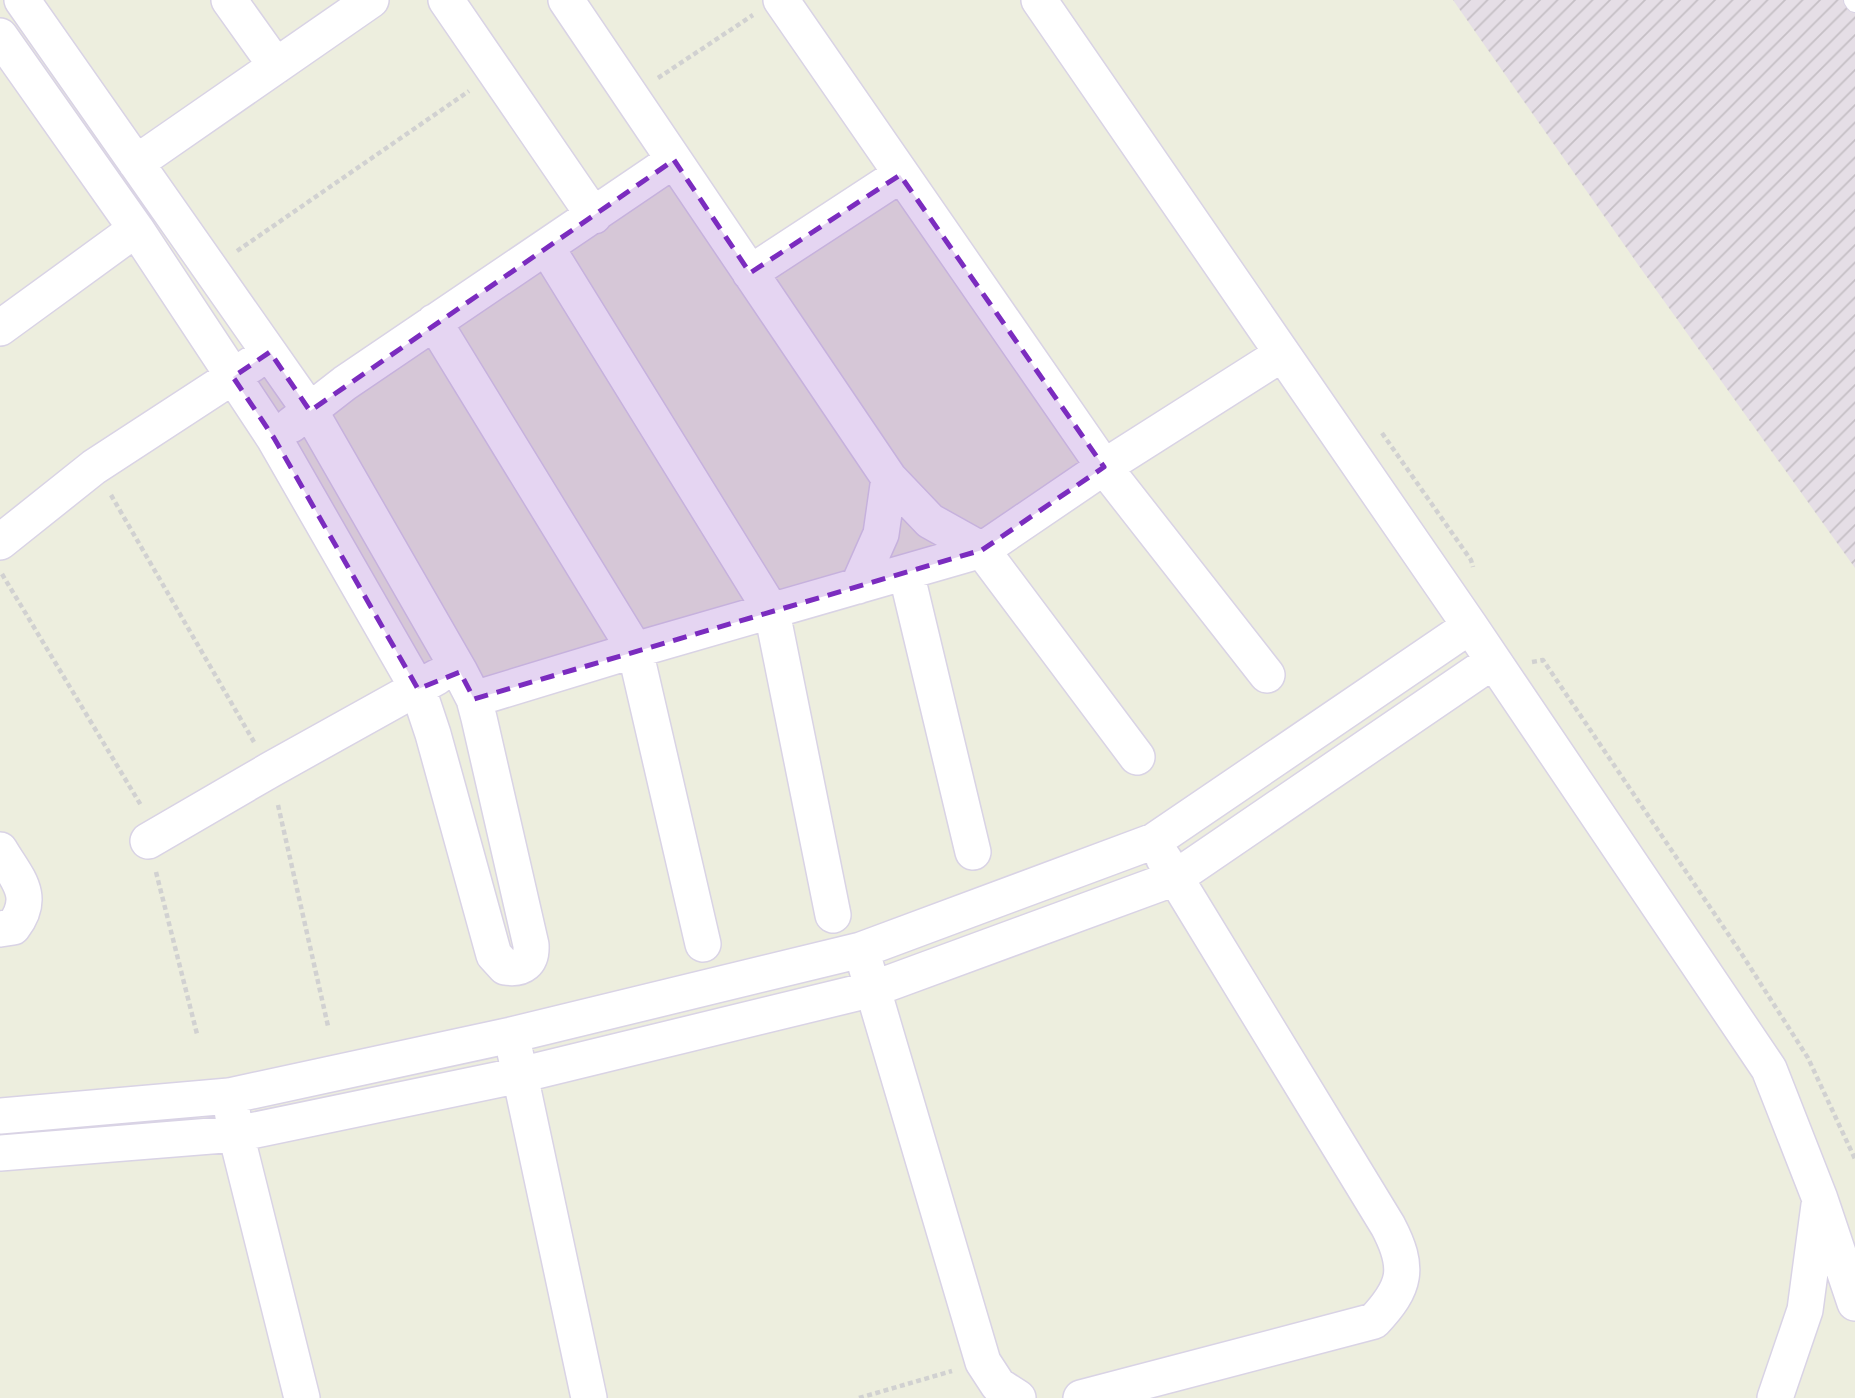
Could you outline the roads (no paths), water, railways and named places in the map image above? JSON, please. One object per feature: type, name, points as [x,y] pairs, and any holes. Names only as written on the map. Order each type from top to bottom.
[{"type":"street","points":[[0,36],[136,229],[274,438],[418,689],[494,955],[505,967],[522,967],[528,961],[531,945],[471,696],[310,411],[22,0]]},
{"type":"street","points":[[229,0],[276,66]]},
{"type":"street","points":[[136,163],[371,0]]},
{"type":"street","points":[[446,0],[594,216]]},
{"type":"street","points":[[566,0],[889,478],[930,522],[982,551],[1137,757]]},
{"type":"street","points":[[1039,0],[1470,626],[1769,1069],[1820,1199],[1855,1303]]},
{"type":"street","points":[[767,7],[900,175],[1104,467],[1267,675]]},
{"type":"street","points":[[274,438],[345,383],[674,160]]},
{"type":"street","points":[[751,272],[900,175]]},
{"type":"street","points":[[0,328],[136,229]]},
{"type":"street","points":[[547,248],[772,612],[833,915]]},
{"type":"street","points":[[434,322],[635,649],[703,944]]},
{"type":"street","points":[[0,542],[94,467],[270,352]]},
{"type":"street","points":[[153,838],[438,676],[471,696],[982,551],[1104,467],[1282,354]]},
{"type":"street","points":[[858,586],[881,534],[889,478]]},
{"type":"street","points":[[906,572],[973,852]]},
{"type":"street","points":[[0,1115],[229,1096],[511,1035],[861,950],[1154,841],[1470,626]]},
{"type":"street","points":[[0,1153],[236,1134],[520,1075],[873,989],[1175,878],[1493,661]]},
{"type":"street","points":[[433,734],[458,731],[471,696]]},
{"type":"street","points":[[1081,1398],[1374,1321],[1392,1302],[1402,1276],[1401,1250],[1388,1226],[1154,841]]},
{"type":"street","points":[[0,850],[23,887],[26,901],[22,915],[13,926],[0,929]]},
{"type":"street","points":[[861,950],[982,1362],[998,1385],[1018,1398]]},
{"type":"street","points":[[511,1035],[589,1398]]},
{"type":"street","points":[[229,1096],[236,1134],[302,1398]]},
{"type":"street","points":[[1775,1398],[1805,1310],[1820,1199]]},
{"type":"lane","points":[[1787,1364],[1792,1398]]}]
